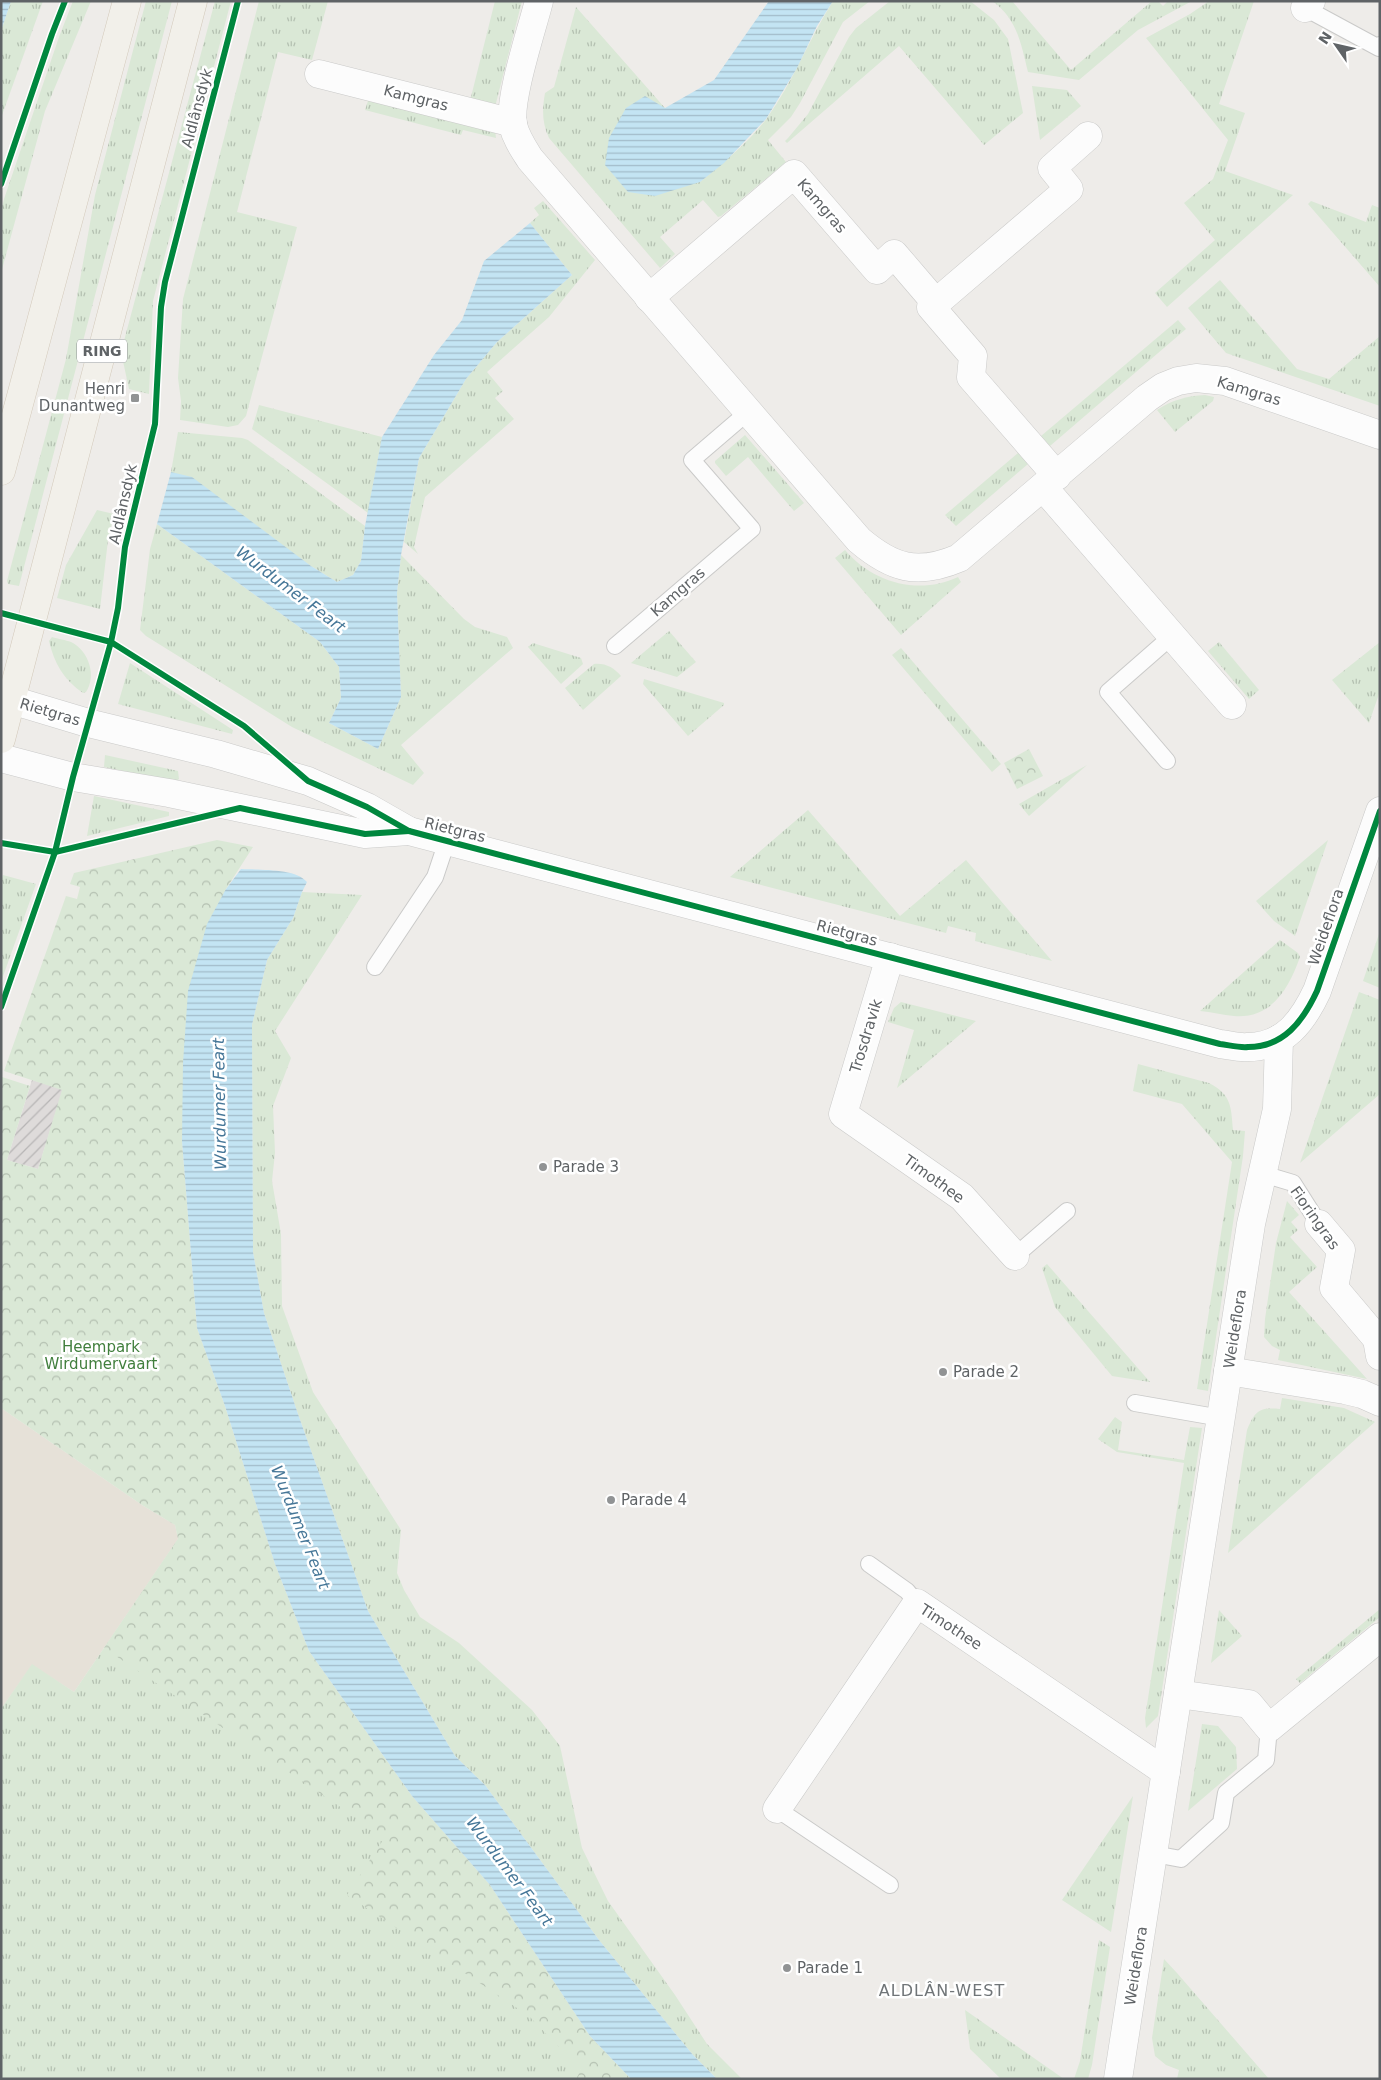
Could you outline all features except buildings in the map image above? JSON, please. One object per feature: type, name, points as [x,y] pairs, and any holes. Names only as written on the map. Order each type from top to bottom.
[{"type":"main road","points":[[1,472],[127,1]]},
{"type":"main road","name":"Aldlânsdyk","points":[[1,739],[6,699],[193,1]]},
{"type":"street","name":"Kamgras","points":[[539,1],[513,100],[513,123],[518,141],[530,159],[858,540],[875,553],[895,564],[918,568],[941,566],[959,558],[1147,398],[1163,387],[1196,378],[1225,381],[1380,435]]},
{"type":"street","name":"Kamgras","points":[[319,74],[513,123]]},
{"type":"street","points":[[936,303],[1069,189],[1052,168],[1088,136]]},
{"type":"street","name":"Kamgras","points":[[649,298],[794,174],[877,270],[894,254],[936,303],[932,307],[973,356],[971,377],[1172,636],[1232,705]]},
{"type":"street","name":"Rietgras","points":[[6,699],[96,725],[216,754],[308,781],[367,807],[409,831],[1220,1044],[1248,1047],[1263,1045],[1279,1039]]},
{"type":"street","name":"Rietgras","points":[[1,758],[73,777],[169,793],[365,834],[409,831]]},
{"type":"street","name":"Weideflora","points":[[1120,2078],[1250,1224],[1277,1109],[1279,1039],[1295,1028],[1306,1015],[1317,991],[1380,811]]},
{"type":"street","name":"Trosdravik","points":[[843,1114],[890,957]]},
{"type":"street","name":"Timothee","points":[[843,1114],[962,1197],[1015,1256]]},
{"type":"street","name":"Fioringras","points":[[1319,1224],[1341,1250],[1334,1288],[1378,1339],[1380,1356]]},
{"type":"street","points":[[1228,1371],[1345,1390],[1379,1399]]},
{"type":"street","name":"Timothee","points":[[777,1809],[917,1603],[1166,1772]]},
{"type":"street","points":[[1178,1694],[1249,1704],[1270,1728],[1380,1637]]},
{"type":"lane","points":[[1308,4],[1379,48],[1380,45]]},
{"type":"lane","name":"Kamgras","points":[[615,646],[752,529],[692,460],[748,412]]},
{"type":"lane","points":[[1167,760],[1108,692],[1172,636]]},
{"type":"lane","points":[[375,967],[435,877],[447,841]]},
{"type":"lane","name":"Fioringras","points":[[1263,1174],[1293,1183],[1319,1224]]},
{"type":"lane","points":[[1015,1256],[1067,1211]]},
{"type":"lane","points":[[1135,1403],[1221,1418]]},
{"type":"lane","points":[[868,1564],[907,1590],[917,1603]]},
{"type":"lane","points":[[1154,1854],[1180,1859],[1221,1823],[1226,1794],[1266,1760],[1270,1728]]},
{"type":"lane","points":[[777,1809],[890,1885]]},
{"type":"shaded area","points":[[32,1080],[63,1089],[38,1169],[7,1160]]},
{"type":"shaded area","points":[[1,1408],[142,1505],[175,1525],[178,1539],[74,1692],[32,1665],[1,1709]]},
{"type":"green space","points":[[11,1],[43,1],[1,118],[1,31]]},
{"type":"green space","points":[[73,1],[91,1],[45,111],[1,273],[1,211],[4,199]]},
{"type":"green space","points":[[146,1],[172,1],[19,586],[8,584],[7,581],[66,359],[95,195]]},
{"type":"green space","points":[[215,1],[231,1],[153,301],[149,394],[129,389],[121,352]]},
{"type":"green space","points":[[259,1],[328,1],[312,60],[278,52],[237,212],[297,227],[246,416],[238,425],[228,427],[180,420],[181,401],[178,378],[183,299]]},
{"type":"green space","points":[[495,1],[522,1],[495,107],[470,101]]},
{"type":"green space","points":[[833,1],[870,1],[843,22],[800,103],[791,117],[768,140],[786,162],[721,216],[718,217],[703,200],[660,237],[675,254],[660,268],[549,138],[545,127],[543,105],[545,93],[554,87],[576,7],[665,108],[700,182],[744,144],[767,118],[785,90]]},
{"type":"green space","points":[[890,1],[970,1],[994,20],[1008,39],[1023,113],[984,145],[899,46],[787,143],[785,141],[808,114],[849,37],[856,28]]},
{"type":"green space","points":[[992,1],[1012,1],[1071,70],[1152,1],[1158,1],[1163,6],[1168,1],[1192,1],[1138,30],[1079,80],[1028,72],[1013,24],[1007,15]]},
{"type":"green space","points":[[1209,1],[1254,1],[1219,104],[1245,113],[1225,171],[1293,195],[1167,307],[1155,293],[1215,240],[1184,203],[1213,179],[1228,140],[1146,38],[1190,14]]},
{"type":"green space","points":[[1032,86],[1067,90],[1081,106],[1040,140]]},
{"type":"green space","points":[[369,98],[495,130],[496,138],[463,130],[461,135],[365,110]]},
{"type":"green space","points":[[543,201],[595,260],[549,317],[487,372],[503,391],[495,398],[514,419],[425,497],[414,547],[418,554],[404,542],[419,458],[466,379],[497,342],[572,275],[530,223],[539,215],[534,208]]},
{"type":"green space","points":[[1311,201],[1366,222],[1372,205],[1380,208],[1380,287],[1308,204]]},
{"type":"green space","points":[[1220,280],[1297,369],[1329,379],[1380,336],[1380,406],[1226,353],[1188,308]]},
{"type":"green space","points":[[1178,320],[1186,329],[1050,446],[1041,436]]},
{"type":"green space","points":[[1205,395],[1214,397],[1213,401],[1175,432],[1157,410],[1180,399]]},
{"type":"green space","points":[[259,405],[382,437],[368,513],[252,429]]},
{"type":"green space","points":[[178,432],[248,440],[365,526],[361,561],[353,575],[337,582],[171,472]]},
{"type":"green space","points":[[745,435],[804,503],[794,511],[748,457],[726,476],[715,463]]},
{"type":"green space","points":[[1018,453],[1028,464],[956,526],[945,515]]},
{"type":"green space","points":[[97,510],[114,514],[108,540],[100,609],[57,598],[66,565]]},
{"type":"green space","points":[[157,524],[320,642],[339,667],[341,698],[329,723],[378,749],[401,697],[397,593],[401,555],[464,619],[475,627],[507,637],[513,648],[401,745],[424,773],[413,785],[292,727],[146,636],[140,630],[150,549]]},
{"type":"green space","points":[[845,550],[868,570],[882,578],[897,583],[927,585],[943,583],[958,577],[961,582],[901,635],[835,558]]},
{"type":"green space","points":[[669,631],[696,662],[677,677],[631,663]]},
{"type":"green space","points":[[52,637],[71,642],[87,658],[91,679],[86,692],[83,693],[76,688],[65,677],[54,657],[49,641]]},
{"type":"green space","points":[[1219,642],[1259,690],[1249,699],[1208,651]]},
{"type":"green space","points":[[1380,642],[1380,691],[1369,723],[1332,680]]},
{"type":"green space","points":[[533,643],[581,658],[583,664],[561,684],[528,647]]},
{"type":"green space","points":[[901,648],[1001,764],[992,772],[892,655]]},
{"type":"green space","points":[[130,663],[233,730],[232,734],[118,704]]},
{"type":"green space","points":[[594,664],[602,664],[609,667],[621,676],[583,710],[565,688]]},
{"type":"green space","points":[[644,679],[724,703],[724,705],[688,736],[643,684]]},
{"type":"green space","points":[[1029,749],[1043,776],[1017,789],[1004,763]]},
{"type":"green space","points":[[105,755],[178,771],[179,779],[175,782],[104,767]]},
{"type":"green space","points":[[1087,765],[1029,816],[1019,804]]},
{"type":"green space","points":[[94,796],[169,812],[169,816],[87,836]]},
{"type":"green space","points":[[808,810],[900,916],[966,860],[1052,961],[975,941],[976,933],[948,926],[946,933],[730,877]]},
{"type":"green space","name":"Heempark Wirdumervaart","points":[[217,840],[253,847],[226,889],[182,1141],[197,1328],[225,1406],[275,1564],[309,1651],[412,1796],[490,1885],[590,2036],[631,2079],[576,2079],[581,2070],[529,2016],[347,1895],[385,1837],[104,1648],[178,1539],[175,1525],[142,1505],[1,1408],[1,1079],[2,1077],[30,1086],[7,1160],[38,1169],[62,1090],[4,1071],[66,896],[77,899],[80,887],[70,884],[74,873]]},
{"type":"green space","points":[[1328,840],[1295,936],[1274,921],[1256,901]]},
{"type":"green space","points":[[3,875],[36,884],[1,982],[1,882]]},
{"type":"green space","points":[[302,892],[362,895],[275,1031],[291,1058],[273,1106],[275,1153],[272,1181],[281,1234],[282,1306],[313,1392],[401,1530],[397,1573],[404,1590],[420,1617],[459,1643],[532,1710],[560,1746],[582,1848],[608,1901],[675,1995],[707,2044],[742,2079],[717,2079],[693,2055],[599,1940],[485,1785],[455,1756],[368,1611],[264,1313],[253,1252],[252,1025],[267,960],[293,918]]},
{"type":"green space","points":[[1380,931],[1380,988],[1363,981]]},
{"type":"green space","points":[[1280,940],[1298,953],[1300,957],[1296,969],[1284,990],[1269,1007],[1247,1016],[1200,1011]]},
{"type":"green space","points":[[1359,992],[1380,1000],[1380,1094],[1300,1163]]},
{"type":"green space","points":[[901,1002],[976,1021],[897,1088],[914,1030],[888,1022],[894,1008]]},
{"type":"green space","points":[[1138,1064],[1209,1083],[1217,1088],[1229,1102],[1233,1130],[1245,1131],[1243,1156],[1208,1391],[1197,1389],[1232,1162],[1182,1104],[1133,1091]]},
{"type":"green space","points":[[1287,1201],[1299,1215],[1291,1222],[1298,1230],[1290,1237],[1317,1267],[1289,1292],[1367,1379],[1278,1360],[1280,1350],[1272,1346],[1264,1337],[1276,1243]]},
{"type":"green space","points":[[1047,1264],[1150,1382],[1112,1376],[1055,1307],[1042,1268]]},
{"type":"green space","points":[[1282,1398],[1344,1408],[1375,1422],[1228,1553],[1247,1430],[1255,1414],[1267,1409],[1280,1409]]},
{"type":"green space","points":[[1115,1417],[1122,1422],[1118,1450],[1184,1460],[1190,1427],[1202,1428],[1158,1716],[1146,1728],[1145,1718],[1184,1463],[1117,1452],[1098,1439]]},
{"type":"green space","points":[[178,1539],[569,2051],[587,2079],[1,2079],[1,1709],[32,1664],[74,1692]]},
{"type":"green space","points":[[1380,1609],[1380,1617],[1300,1683],[1296,1679]]},
{"type":"green space","points":[[1219,1610],[1242,1636],[1211,1663]]},
{"type":"green space","points":[[1202,1724],[1218,1726],[1236,1747],[1237,1769],[1188,1811]]},
{"type":"green space","points":[[1133,1796],[1111,1932],[1062,1900]]},
{"type":"green space","points":[[1099,1940],[1110,1947],[1092,2065],[1088,2079],[1074,2079],[1080,2061]]},
{"type":"green space","points":[[1164,1959],[1269,2079],[1177,2079],[1179,2070],[1166,2065],[1155,2056],[1152,2038]]},
{"type":"green space","points":[[965,2010],[1064,2079],[1001,2079],[970,2049]]},
{"type":"water","points":[[1,1],[11,1],[1,31]]},
{"type":"water","points":[[769,1],[833,1],[817,26],[797,68],[766,119],[724,163],[700,182],[655,196],[628,192],[605,165],[609,138],[626,108],[645,96],[665,108],[714,80]]},
{"type":"water","name":"Wurdumer Feart","points":[[530,223],[572,275],[497,342],[466,379],[419,458],[401,555],[397,593],[401,697],[378,749],[329,723],[341,698],[339,667],[320,642],[157,524],[171,472],[192,477],[311,566],[337,582],[353,575],[361,561],[365,526],[382,437],[434,355],[462,320],[484,261]]},
{"type":"water","name":"Wurdumer Feart","points":[[241,869],[286,872],[302,877],[307,882],[293,918],[267,960],[252,1025],[253,1252],[264,1313],[368,1611],[455,1756],[485,1785],[599,1940],[693,2055],[717,2079],[631,2079],[590,2036],[490,1885],[412,1796],[309,1651],[275,1564],[225,1406],[197,1328],[182,1141],[183,1063],[188,991],[207,924],[226,889]]},
{"type":"cycle path","points":[[1,184],[65,1]]},
{"type":"cycle path","points":[[1,1007],[55,852],[73,777],[111,642],[118,608],[125,547],[155,424],[161,307],[165,282],[238,1]]},
{"type":"cycle path","points":[[1,613],[111,642],[244,726],[308,781],[367,807],[409,831],[1220,1044],[1245,1047],[1261,1046],[1282,1037],[1299,1022],[1317,991],[1380,811]]},
{"type":"cycle path","points":[[1,843],[55,852],[240,808],[365,834],[409,831]]},
{"type":"place","name":"Henri Dunantweg","points":[[135,398]]},
{"type":"place","name":"Parade 3","points":[[543,1167]]},
{"type":"place","name":"Parade 2","points":[[943,1372]]},
{"type":"place","name":"Parade 4","points":[[611,1500]]},
{"type":"place","name":"Parade 1","points":[[787,1968]]},
{"type":"district","name":"ALDLÂN-WEST","points":[[942,1990]]}]
